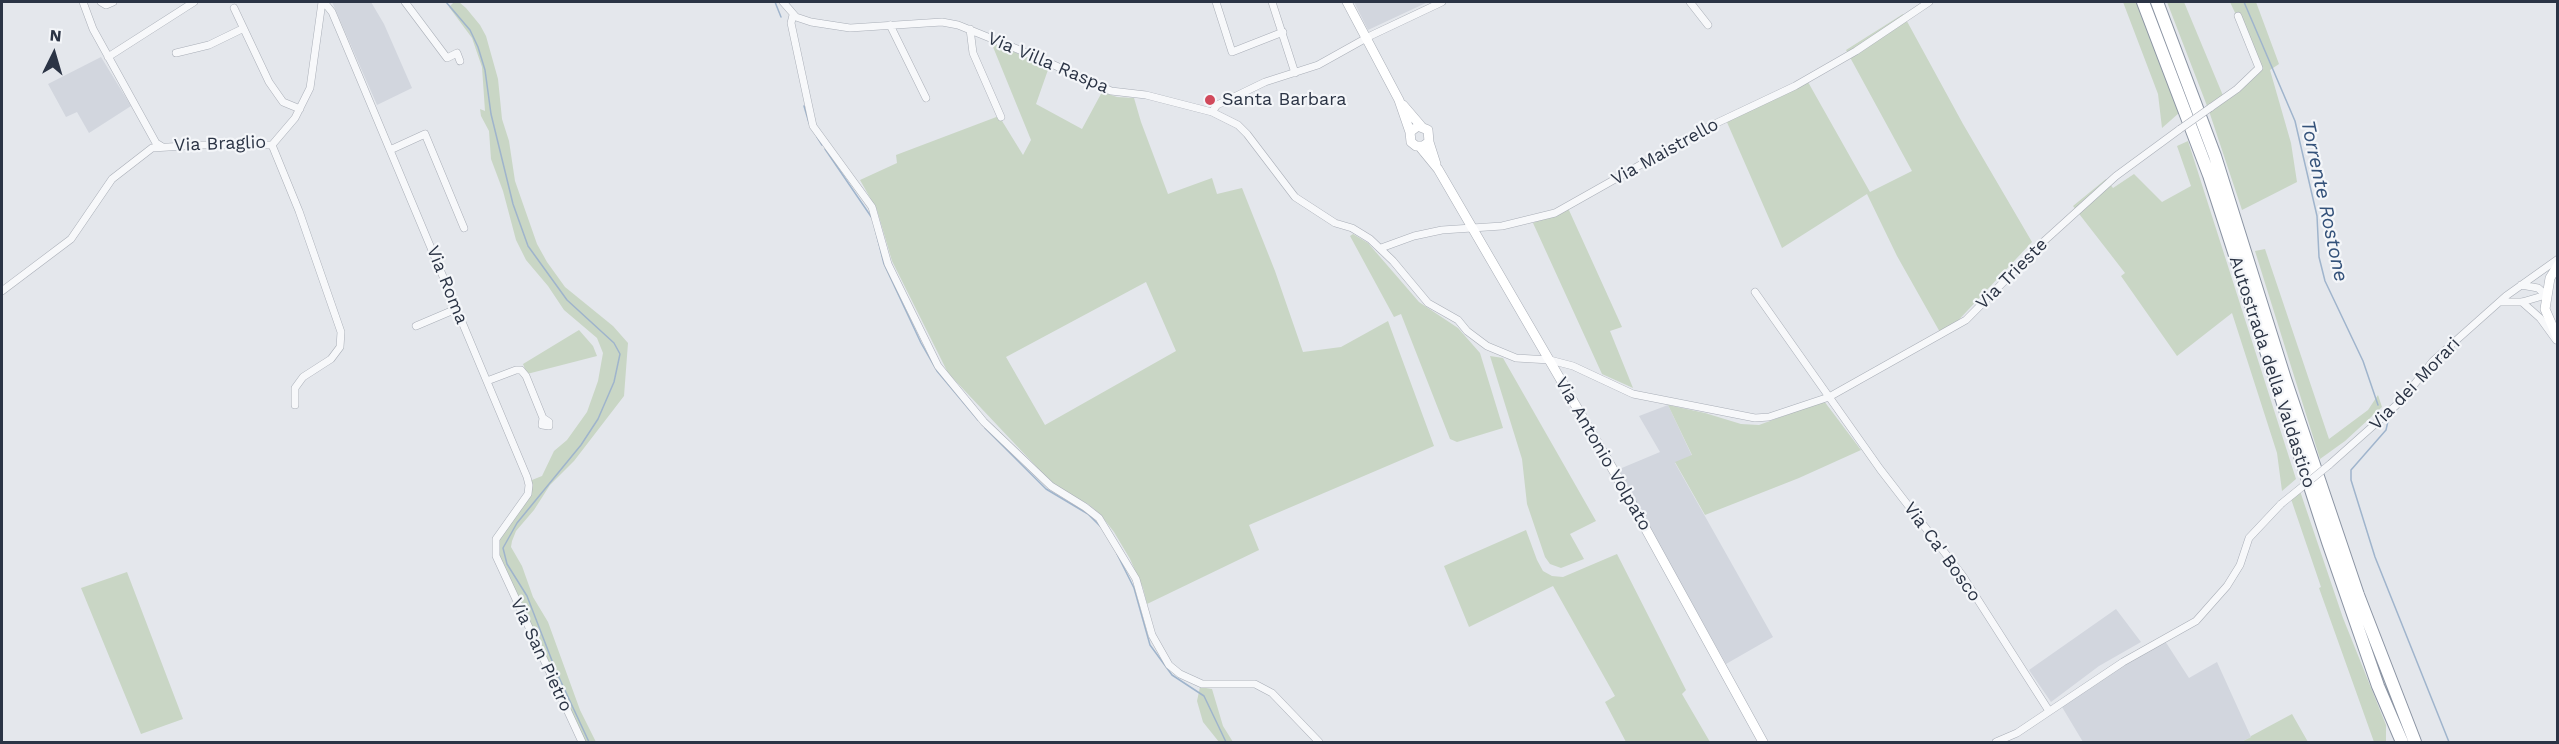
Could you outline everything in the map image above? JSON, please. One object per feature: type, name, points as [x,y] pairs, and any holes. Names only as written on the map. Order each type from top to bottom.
[{"type":"highway","name":"Autostrada della Valdastico","points":[[2143,2],[2209,175],[2305,473],[2378,686],[2402,742]]},
{"type":"highway","name":"Autostrada della Valdastico","points":[[2157,2],[2215,156],[2333,522],[2388,677],[2415,742]]},
{"type":"highway","points":[[2388,677],[2420,742]]},
{"type":"highway","points":[[2378,686],[2395,742]]},
{"type":"street","points":[[83,2],[93,29],[108,57],[156,143],[162,146]]},
{"type":"street","points":[[101,2],[106,5],[113,2]]},
{"type":"street","points":[[108,57],[194,2]]},
{"type":"street","name":"Via Braglio","points":[[2,291],[71,239],[112,179],[152,148],[272,145],[300,109],[310,88],[323,2]]},
{"type":"street","name":"Via Roma","points":[[323,2],[332,12],[529,485],[522,504],[496,539],[496,556],[500,567]]},
{"type":"street","points":[[405,2],[447,58],[457,53],[460,61]]},
{"type":"street","points":[[783,2],[793,15],[791,23],[813,126],[872,207],[888,264],[938,366],[984,422],[1051,486],[1099,518],[1136,579],[1152,635],[1169,665],[1180,674],[1202,684],[1255,684],[1272,693],[1319,742]]},
{"type":"street","points":[[1216,2],[1233,52],[1283,32]]},
{"type":"street","points":[[1272,2],[1295,73]]},
{"type":"street","points":[[1347,2],[1399,100],[1411,142],[1424,144],[1430,134],[1399,100]]},
{"type":"street","points":[[1212,112],[1217,105],[1265,82],[1318,65],[1442,2]]},
{"type":"street","points":[[1690,2],[1708,25]]},
{"type":"street","name":"Via Maistrello","points":[[1381,248],[1414,236],[1442,230],[1502,226],[1555,213],[1704,129],[1795,86],[1856,51],[1929,2]]},
{"type":"street","points":[[234,8],[242,29],[278,96],[283,102],[300,109]]},
{"type":"street","name":"Via Villa Raspa","points":[[793,15],[811,22],[850,28],[942,22],[970,29],[1111,91],[1146,95],[1212,112],[1238,125],[1247,134],[1295,197],[1313,211],[1335,223],[1352,228],[1381,248],[1428,303],[1458,320],[1467,331],[1487,346],[1516,358],[1550,360]]},
{"type":"street","name":"Via Trieste","points":[[1550,360],[1585,371],[1633,394],[1749,417],[1769,417],[1830,397],[1966,320],[2042,243],[2116,176],[2250,79],[2259,68],[2238,16]]},
{"type":"street","points":[[890,25],[926,98]]},
{"type":"street","points":[[176,53],[201,48],[242,29]]},
{"type":"street","points":[[970,29],[973,53],[1001,117]]},
{"type":"street","points":[[1410,132],[1421,126]]},
{"type":"street","points":[[390,150],[425,134],[464,228]]},
{"type":"street","name":"Via Antonio Volpato","points":[[1424,144],[1615,473],[1763,742]]},
{"type":"street","points":[[272,145],[299,211],[341,332],[340,347],[331,359],[303,377],[295,388],[295,405]]},
{"type":"street","name":"Via dei Morari","points":[[2049,711],[2123,662],[2196,621],[2227,586],[2240,565],[2249,538],[2280,504],[2329,465],[2401,401],[2433,361],[2521,285],[2558,259]]},
{"type":"street","points":[[2558,265],[2550,278],[2545,309],[2558,341]]},
{"type":"street","points":[[2521,285],[2538,288],[2546,295]]},
{"type":"street","points":[[1755,292],[1830,397]]},
{"type":"street","points":[[2502,302],[2522,302],[2546,295]]},
{"type":"street","points":[[2522,302],[2540,318],[2558,341]]},
{"type":"street","points":[[416,326],[456,309]]},
{"type":"street","points":[[487,381],[516,370],[523,370],[543,418]]},
{"type":"street","name":"Via Ca' Bosco","points":[[1830,397],[1881,469],[1962,575],[2049,711]]},
{"type":"street","name":"Via San Pietro","points":[[500,567],[582,742]]},
{"type":"street","points":[[1996,742],[2017,733],[2049,711]]},
{"type":"shaded area","points":[[332,2],[371,2],[384,24],[412,88],[377,105]]},
{"type":"shaded area","points":[[1354,2],[1428,2],[1368,30]]},
{"type":"shaded area","points":[[101,57],[131,106],[89,133],[77,112],[66,117],[48,84]]},
{"type":"shaded area","points":[[1668,405],[1692,456],[1675,463],[1773,637],[1726,664],[1617,470],[1660,452],[1639,416]]},
{"type":"shaded area","points":[[2116,609],[2141,642],[2099,666],[2051,702],[2029,670]]},
{"type":"shaded area","points":[[2165,641],[2189,678],[2217,662],[2251,737],[2241,742],[2083,742],[2062,707],[2105,675]]},
{"type":"green space","points":[[454,2],[459,2],[466,8],[486,36],[498,79],[502,119],[509,141],[515,181],[537,244],[565,287],[613,326],[628,343],[624,396],[574,461],[550,485],[534,510],[516,531],[511,547],[522,566],[533,597],[548,622],[580,710],[596,742],[585,742],[499,556],[498,540],[532,485],[532,480],[542,476],[554,451],[567,440],[587,412],[598,381],[603,353],[597,338],[564,310],[526,260],[516,240],[503,191],[491,159],[489,131],[481,116],[480,109],[485,111],[482,67],[472,38],[449,7]]},
{"type":"green space","points":[[2123,2],[2136,2],[2179,113],[2162,128],[2158,94]]},
{"type":"green space","points":[[2167,2],[2184,2],[2224,98],[2243,82],[2258,62],[2230,2],[2256,2],[2279,64],[2270,70],[2291,143],[2297,182],[2242,210],[2209,111]]},
{"type":"green space","points":[[1903,14],[1963,124],[2032,242],[1952,327],[1941,334],[1897,256],[1867,194],[1782,248],[1726,120],[1808,82],[1870,192],[1912,171],[1846,50]]},
{"type":"green space","points":[[991,42],[1049,67],[1036,104],[1082,129],[1102,92],[1117,97],[1134,98],[1168,194],[1212,178],[1217,194],[1242,188],[1275,271],[1303,352],[1341,347],[1388,321],[1434,446],[1249,525],[1259,550],[1147,604],[1143,588],[1130,559],[1100,514],[1088,504],[1060,490],[1048,479],[948,373],[892,261],[877,210],[860,180],[897,163],[896,155],[999,116],[1023,155],[1031,140]],"holes":[[[1146,282],[1176,351],[1045,425],[1006,357]]]},
{"type":"green space","points":[[2188,141],[2296,479],[2282,491],[2277,453],[2232,313],[2177,356],[2121,276],[2125,273],[2073,206],[2106,179],[2113,188],[2134,174],[2162,202],[2191,186],[2177,146]]},
{"type":"green space","points":[[1568,208],[1622,327],[1610,331],[1633,388],[1602,374],[1533,223]]},
{"type":"green space","points":[[1353,234],[1368,243],[1419,302],[1458,328],[1480,353],[1503,428],[1457,442],[1450,439],[1401,314],[1394,317],[1350,236]]},
{"type":"green space","points":[[2265,249],[2329,439],[2368,410],[2378,395],[2382,407],[2345,441],[2320,459],[2255,251]]},
{"type":"green space","points":[[579,330],[593,346],[597,356],[527,374],[523,364]]},
{"type":"green space","points":[[1490,356],[1503,358],[1596,521],[1570,534],[1584,559],[1561,568],[1550,564],[1545,557],[1527,504],[1522,459]]},
{"type":"green space","points":[[1824,401],[1861,450],[1799,478],[1705,515],[1675,462],[1692,455],[1668,405],[1741,424],[1759,425]]},
{"type":"green space","points":[[2300,491],[2343,618],[2386,725],[2386,742],[2374,742],[2319,588],[2321,587],[2291,499]]},
{"type":"green space","points":[[1526,530],[1543,571],[1552,576],[1563,577],[1617,554],[1686,690],[1682,694],[1710,742],[1626,742],[1605,702],[1615,696],[1553,586],[1469,627],[1444,566]]},
{"type":"green space","points":[[127,572],[183,719],[141,734],[81,588]]},
{"type":"green space","points":[[1200,687],[1212,689],[1223,726],[1233,742],[1219,742],[1203,722],[1197,701]]},
{"type":"green space","points":[[2292,714],[2308,742],[2241,742],[2251,736]]},
{"type":"waterway","points":[[446,2],[470,30],[478,47],[485,70],[491,114],[513,204],[528,246],[567,300],[614,343],[620,354],[614,382],[598,419],[581,445],[517,523],[503,548],[507,564],[527,596],[556,671],[589,742]]},
{"type":"waterway","points":[[775,2],[781,17]]},
{"type":"waterway","name":"Torrente Rostone","points":[[2244,2],[2295,121],[2317,216],[2319,257],[2325,281],[2363,361],[2378,405]]},
{"type":"waterway","points":[[804,106],[809,123]]},
{"type":"waterway","points":[[817,137],[822,145]]},
{"type":"waterway","points":[[825,149],[872,218]]},
{"type":"waterway","points":[[875,228],[884,264],[921,343],[937,371],[978,420]]},
{"type":"waterway","name":"Torrente Rostone","points":[[2388,421],[2386,430],[2351,470],[2351,480],[2375,557],[2449,742]]},
{"type":"waterway","points":[[985,428],[1046,489],[1088,514],[1101,527]]},
{"type":"waterway","points":[[1117,554],[1134,588],[1150,645],[1172,675],[1204,696],[1226,742]]},
{"type":"place","name":"Santa Barbara","points":[[1210,100]]}]
